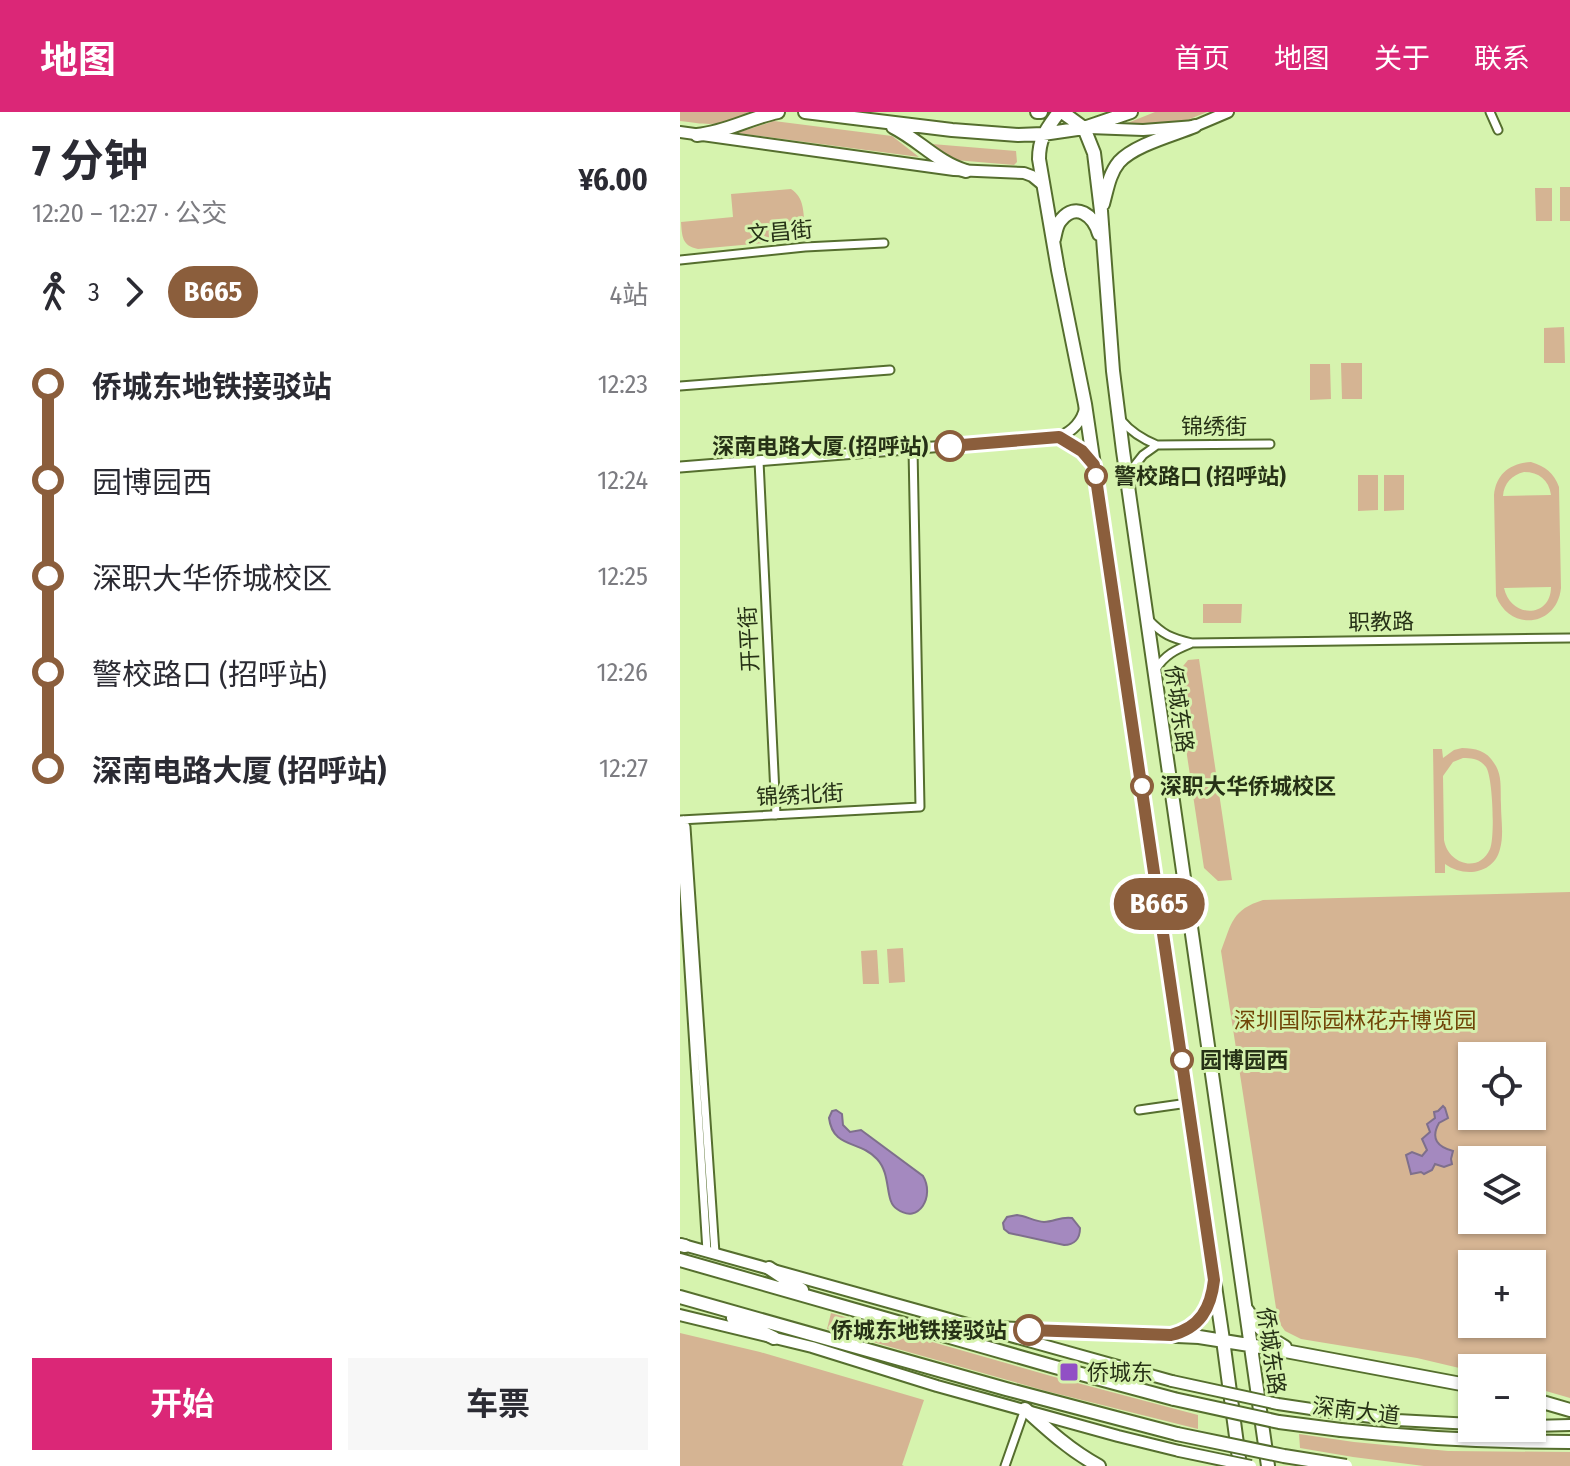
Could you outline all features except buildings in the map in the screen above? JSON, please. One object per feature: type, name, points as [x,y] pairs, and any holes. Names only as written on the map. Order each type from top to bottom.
[{"type":"main road","points":[[697,135],[716,133],[778,112]]},
{"type":"main road","points":[[805,112],[1002,134],[1043,134],[1084,128],[1143,130],[1195,126]]},
{"type":"main road","points":[[1043,134],[1060,112],[1084,128]]},
{"type":"main road","points":[[1084,128],[1131,112]]},
{"type":"main road","points":[[1101,211],[1108,183],[1122,159],[1133,151],[1228,112]]},
{"type":"main road","points":[[879,121],[907,134],[944,162],[966,171]]},
{"type":"main road","name":"侨城东路","points":[[1084,128],[1094,153],[1118,418],[1268,1466]]},
{"type":"main road","points":[[680,132],[966,171],[1024,173],[1043,185]]},
{"type":"main road","name":"侨城东路","points":[[1043,134],[1039,146],[1043,185],[1085,404],[1240,1466]]},
{"type":"main road","points":[[1053,244],[1060,221],[1078,212],[1094,220],[1105,253]]},
{"type":"main road","points":[[682,1245],[1172,1381],[1278,1404],[1338,1413],[1458,1423]]},
{"type":"main road","name":"深南大道","points":[[680,1260],[1174,1399],[1279,1422],[1400,1437],[1570,1442]]},
{"type":"main road","points":[[769,1268],[814,1298]]},
{"type":"main road","points":[[1171,1335],[1199,1322],[1209,1305],[1214,1280]]},
{"type":"main road","points":[[680,1297],[1177,1434],[1347,1466]]},
{"type":"main road","points":[[705,1304],[774,1338]]},
{"type":"main road","points":[[1244,1305],[1270,1338],[1298,1353]]},
{"type":"main road","points":[[680,1315],[774,1338],[1118,1436],[1251,1466]]},
{"type":"main road","points":[[974,1327],[1223,1340],[1458,1383]]},
{"type":"main road","points":[[1546,1403],[1570,1410]]},
{"type":"main road","points":[[1025,1409],[1056,1437],[1099,1466]]},
{"type":"main road","points":[[1546,1426],[1570,1425]]},
{"type":"street","points":[[1490,112],[1498,130]]},
{"type":"street","name":"文昌街","points":[[680,260],[805,247],[884,243]]},
{"type":"street","points":[[680,386],[890,370]]},
{"type":"street","points":[[680,467],[1059,437],[1076,426],[1085,404]]},
{"type":"street","name":"锦绣街","points":[[1118,418],[1130,431],[1157,445],[1270,444]]},
{"type":"street","points":[[1059,437],[1082,451],[1094,465]]},
{"type":"street","name":"锦绣街","points":[[1126,477],[1143,455],[1157,445]]},
{"type":"street","name":"锦绣北街","points":[[682,820],[920,807],[913,449]]},
{"type":"street","name":"开平街","points":[[759,461],[776,815]]},
{"type":"street","name":"职教路","points":[[1146,617],[1159,632],[1192,643],[1570,638]]},
{"type":"street","points":[[1154,673],[1162,659],[1192,643]]},
{"type":"street","points":[[682,820],[686,827],[711,1252]]},
{"type":"street","points":[[1139,1110],[1188,1103]]},
{"type":"street","points":[[1005,1466],[1025,1409]]},
{"type":"green space","points":[[680,112],[749,112],[731,120],[708,124],[680,121]]},
{"type":"green space","points":[[1155,112],[1207,112],[1180,123],[1125,124]]},
{"type":"green space","points":[[774,121],[892,136],[919,157],[737,133]]},
{"type":"green space","points":[[932,144],[1016,151],[1017,162],[1014,165],[955,160]]},
{"type":"green space","points":[[1560,187],[1570,187],[1570,221],[1560,221]]},
{"type":"green space","points":[[1535,188],[1552,188],[1552,221],[1536,221]]},
{"type":"green space","points":[[791,189],[801,201],[805,228],[797,240],[698,249],[684,240],[681,222],[733,217],[731,194]]},
{"type":"green space","points":[[1564,327],[1565,363],[1544,363],[1544,328]]},
{"type":"green space","points":[[1341,363],[1362,363],[1362,399],[1342,399]]},
{"type":"green space","points":[[1310,364],[1330,364],[1331,399],[1310,400]]},
{"type":"green space","points":[[1531,462],[1545,468],[1559,487],[1561,588],[1558,601],[1551,611],[1532,620],[1522,620],[1512,615],[1496,596],[1495,488],[1505,471]],"holes":[[[1524,472],[1542,478],[1551,495],[1503,496],[1509,480]],[[1551,587],[1545,605],[1530,611],[1514,605],[1504,588]]]},
{"type":"green space","points":[[1358,475],[1378,475],[1378,510],[1358,511]]},
{"type":"green space","points":[[1384,475],[1404,475],[1404,510],[1384,511]]},
{"type":"green space","points":[[1203,604],[1242,604],[1241,623],[1203,623]]},
{"type":"green space","points":[[1199,659],[1232,880],[1218,881],[1204,868],[1175,676],[1188,660]]},
{"type":"green space","points":[[1467,748],[1480,751],[1497,768],[1501,844],[1497,857],[1485,868],[1469,872],[1445,864],[1445,873],[1435,873],[1433,749],[1442,749],[1443,758],[1454,750]],"holes":[[[1463,758],[1473,759],[1486,767],[1490,782],[1490,849],[1479,862],[1472,863],[1457,860],[1444,840],[1443,776],[1453,762]]]},
{"type":"green space","name":"深圳国际园林花卉博览园","points":[[1570,892],[1570,1398],[1546,1391],[1546,1354],[1458,1354],[1458,1368],[1301,1339],[1285,1331],[1278,1321],[1221,951],[1234,918],[1263,900]]},
{"type":"green space","points":[[903,948],[905,982],[889,983],[887,949]]},
{"type":"green space","points":[[877,950],[879,984],[863,984],[861,951]]},
{"type":"green space","points":[[831,1313],[1198,1415],[1198,1429],[1046,1391],[827,1329]]},
{"type":"green space","points":[[680,1333],[760,1352],[924,1400],[904,1466],[680,1466]]},
{"type":"green space","points":[[1299,1434],[1448,1451],[1570,1452],[1570,1466],[1424,1466],[1300,1448]]},
{"type":"shaded area","points":[[1443,1106],[1448,1118],[1439,1123],[1435,1134],[1440,1145],[1453,1151],[1452,1164],[1444,1167],[1435,1164],[1432,1170],[1424,1174],[1411,1174],[1406,1155],[1412,1152],[1422,1156],[1427,1150],[1422,1139],[1430,1132],[1427,1124],[1435,1118],[1434,1112]]},
{"type":"shaded area","points":[[836,1110],[842,1114],[843,1125],[850,1132],[861,1130],[923,1176],[926,1199],[918,1211],[905,1213],[897,1209],[890,1200],[882,1165],[870,1153],[836,1135],[829,1118]]},
{"type":"shaded area","points":[[1017,1215],[1044,1222],[1072,1218],[1080,1228],[1078,1238],[1064,1245],[1009,1233],[1003,1223],[1007,1217]]},
{"type":"bus line","name":"B665","points":[[950,446],[1059,437],[1082,451],[1094,465],[1214,1280],[1204,1314],[1199,1322],[1182,1333],[1029,1330]]},
{"type":"place","name":"深南电路大厦 (招呼站)","points":[[950,446]]},
{"type":"place","name":"警校路口 (招呼站)","points":[[1096,476]]},
{"type":"place","name":"深职大华侨城校区","points":[[1142,786]]},
{"type":"place","name":"园博园西","points":[[1182,1060]]},
{"type":"place","name":"侨城东地铁接驳站","points":[[1029,1330]]},
{"type":"place","name":"侨城东","points":[[1069,1372]]}]
